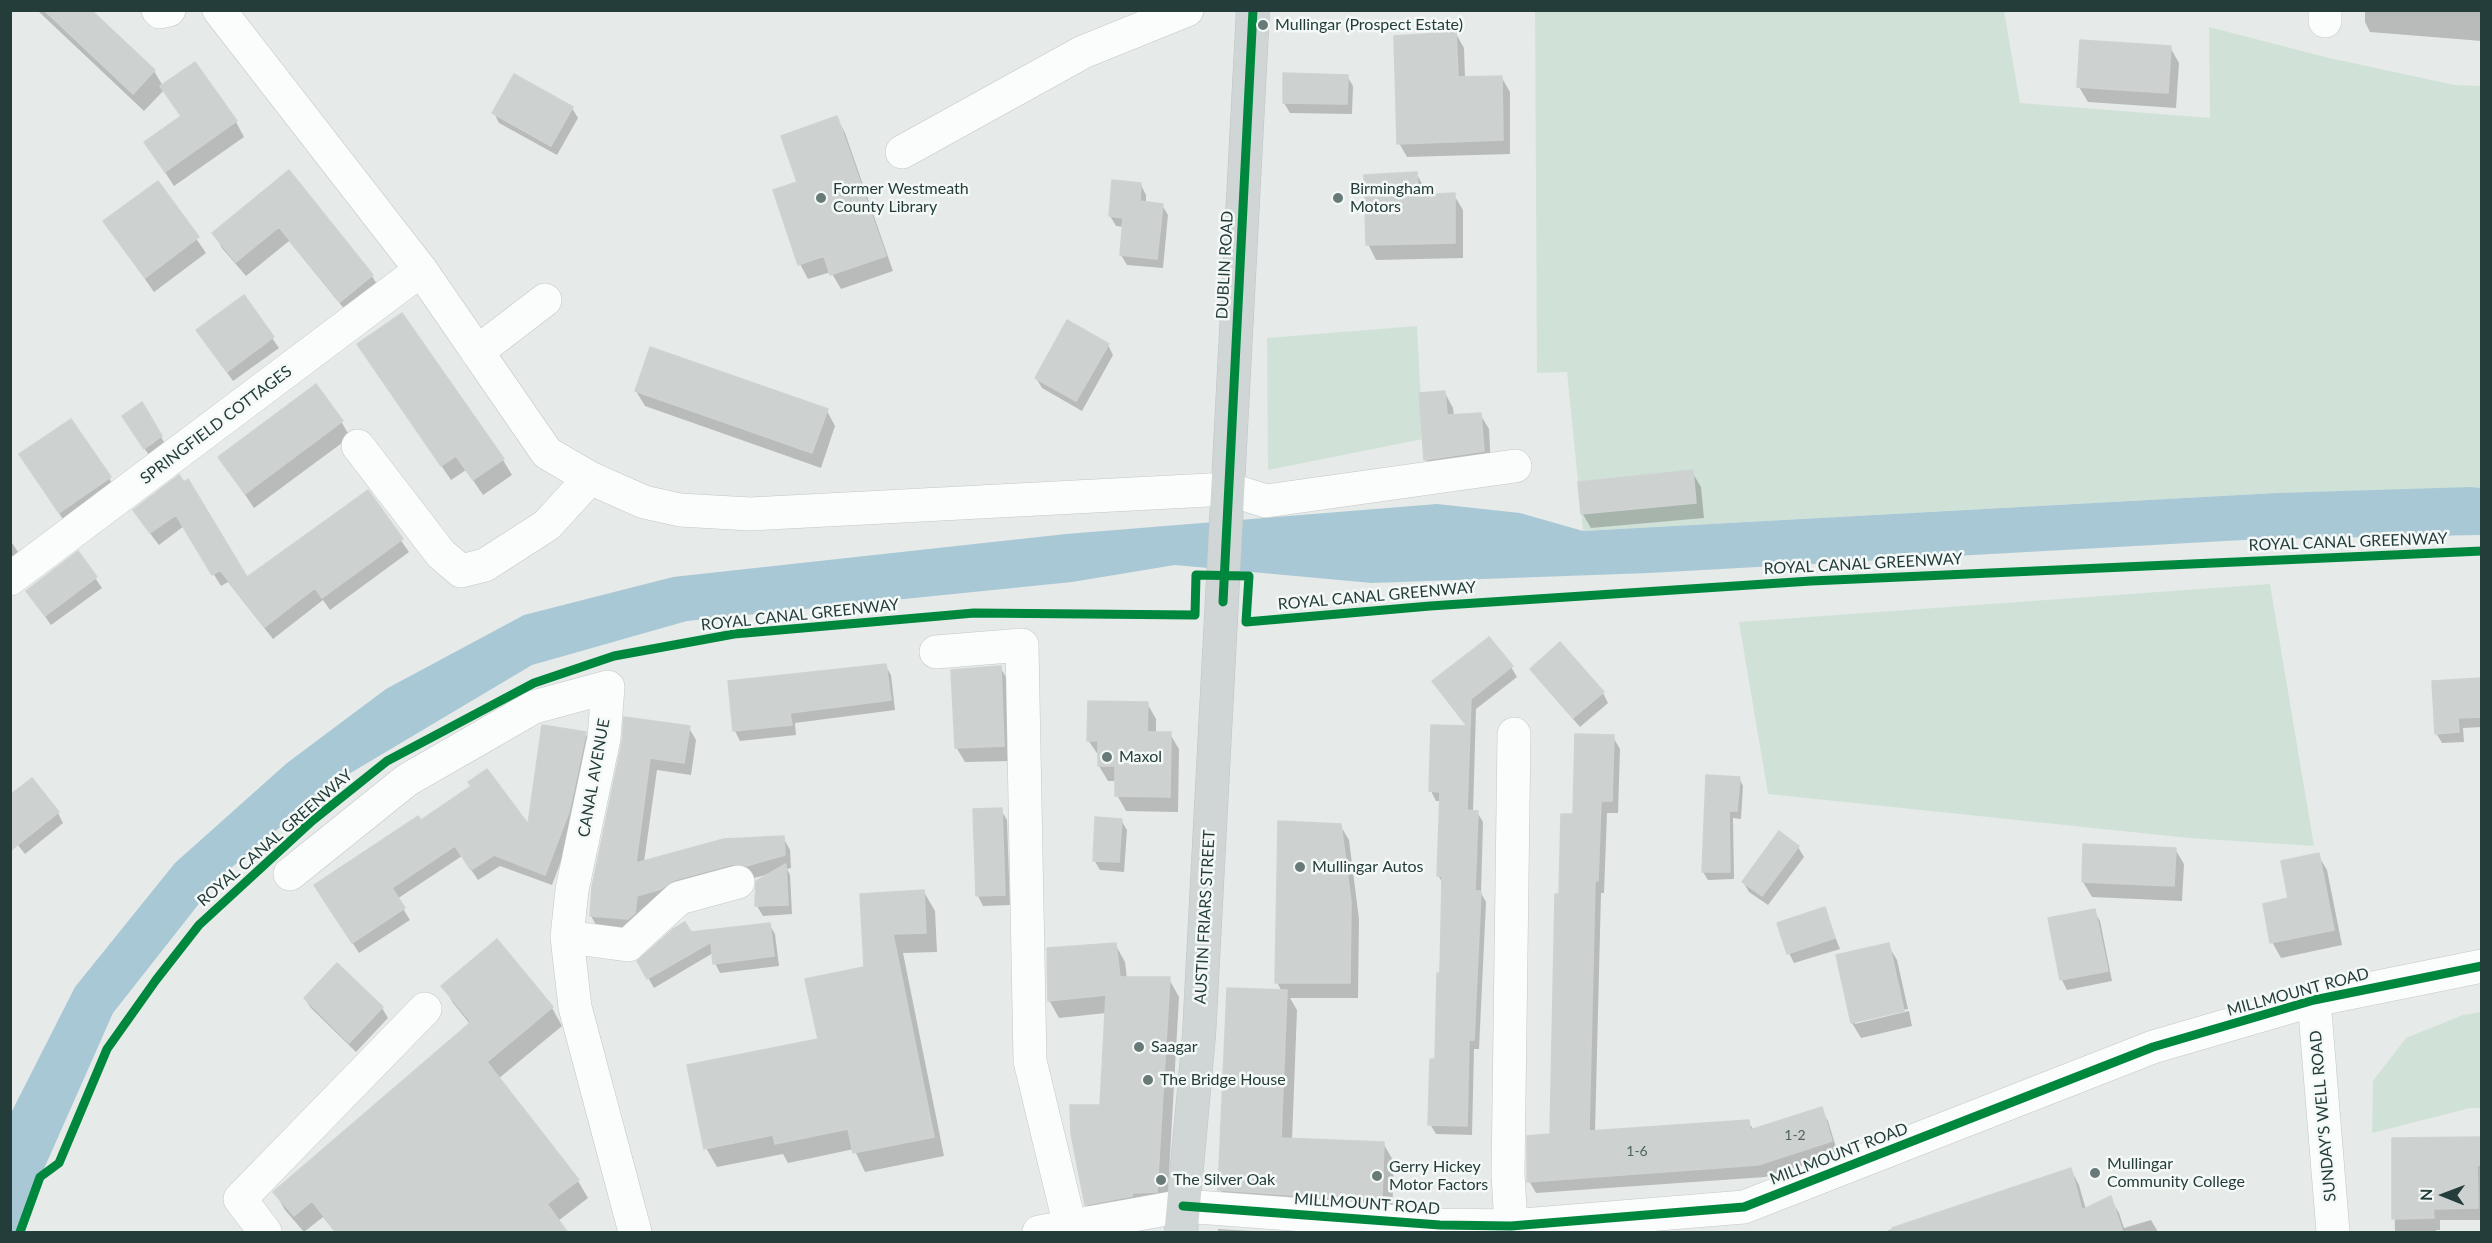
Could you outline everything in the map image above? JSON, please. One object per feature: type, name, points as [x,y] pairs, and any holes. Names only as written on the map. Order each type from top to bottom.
[{"type":"main road","name":"DUBLIN ROAD","points":[[1222,602],[1253,10]]},
{"type":"main road","name":"AUSTIN FRIARS STREET","points":[[1182,1219],[1199,1035],[1222,602]]},
{"type":"street","points":[[158,10],[160,12],[169,10]]},
{"type":"street","points":[[219,10],[421,270],[547,453],[590,478],[644,502],[680,510],[750,514],[1227,505],[1293,499],[1515,466]]},
{"type":"street","points":[[902,152],[1083,52],[1187,10]]},
{"type":"street","name":"SPRINGFIELD COTTAGES","points":[[10,579],[421,270]]},
{"type":"street","points":[[477,352],[545,300]]},
{"type":"street","points":[[358,446],[441,554],[461,572],[485,565],[547,525],[590,478]]},
{"type":"street","points":[[936,652],[1022,645],[1030,1061],[1054,1229]]},
{"type":"street","name":"CANAL AVENUE","points":[[290,874],[407,780],[534,707],[608,687],[604,738],[572,890],[567,938],[574,1007],[635,1233]]},
{"type":"street","points":[[1511,1226],[1508,1174],[1514,734]]},
{"type":"street","points":[[567,938],[628,945],[679,898],[738,882]]},
{"type":"street","name":"MILLMOUNT ROAD","points":[[1054,1229],[1182,1219],[1511,1226],[1744,1207],[2153,1047],[2314,1000],[2481,966]]},
{"type":"street","name":"SUNDAY'S WELL ROAD","points":[[2314,1000],[2332,1233]]},
{"type":"street","points":[[265,1233],[240,1199],[425,1009]]},
{"type":"green space","points":[[1535,11],[2004,11],[2020,103],[2210,118],[2209,27],[2329,58],[2455,85],[2481,86],[2481,488],[2276,493],[1583,531],[1567,372],[1537,373]]},
{"type":"green space","points":[[1417,326],[1423,439],[1268,470],[1267,338]]},
{"type":"green space","points":[[2270,584],[2314,846],[2189,838],[1768,794],[1739,622]]},
{"type":"green space","points":[[2481,1012],[2481,1108],[2470,1108],[2372,1133],[2373,1081],[2406,1038],[2463,1015]]},
{"type":"water","points":[[2481,488],[2481,535],[2261,539],[1649,573],[1372,583],[1175,565],[1072,582],[687,621],[532,665],[332,784],[220,877],[113,1013],[16,1232],[10,1232],[10,1115],[75,987],[175,863],[287,763],[386,689],[524,615],[673,577],[1066,534],[1437,504],[1520,513],[1583,531],[2276,493]]},
{"type":"building","points":[[44,10],[91,10],[155,70],[133,94]]},
{"type":"building","points":[[1456,32],[1458,77],[1502,76],[1503,140],[1397,144],[1394,36]]},
{"type":"building","points":[[2080,40],[2171,46],[2168,93],[2077,87]]},
{"type":"building","points":[[195,62],[237,121],[165,172],[144,142],[181,116],[160,86]]},
{"type":"building","points":[[1283,73],[1348,75],[1347,104],[1283,103]]},
{"type":"building","points":[[514,74],[573,107],[551,146],[492,113]]},
{"type":"building","name":"Former Westmeath County Library","points":[[837,116],[886,256],[830,275],[824,256],[798,265],[773,190],[797,182],[781,136]]},
{"type":"building","points":[[289,170],[373,275],[340,302],[279,227],[236,262],[212,233]]},
{"type":"building","points":[[1417,172],[1418,195],[1455,193],[1455,243],[1366,245],[1364,175]]},
{"type":"building","points":[[1112,180],[1141,183],[1140,201],[1163,204],[1157,259],[1120,255],[1123,218],[1109,216]]},
{"type":"building","points":[[158,181],[199,237],[145,278],[103,221]]},
{"type":"building","points":[[244,295],[274,337],[227,372],[196,330]]},
{"type":"building","points":[[402,313],[504,459],[473,480],[456,456],[441,466],[357,344]]},
{"type":"building","points":[[1067,320],[1109,344],[1076,401],[1035,378]]},
{"type":"building","points":[[650,347],[828,409],[812,453],[635,391]]},
{"type":"building","points":[[316,384],[343,421],[245,494],[218,457]]},
{"type":"building","points":[[1445,391],[1447,415],[1481,413],[1484,451],[1424,460],[1419,393]]},
{"type":"building","points":[[142,402],[162,436],[144,449],[122,416]]},
{"type":"building","points":[[71,419],[111,477],[59,513],[19,454]]},
{"type":"building","points":[[1693,470],[1696,503],[1581,514],[1578,482]]},
{"type":"building","points":[[179,475],[184,482],[188,479],[247,577],[368,490],[403,539],[322,598],[315,588],[265,627],[220,570],[212,575],[176,515],[150,533],[133,510]]},
{"type":"building","points":[[78,551],[97,577],[45,616],[26,591]]},
{"type":"building","points":[[1489,637],[1513,666],[1471,699],[1467,810],[1478,811],[1475,891],[1481,891],[1474,1040],[1469,1040],[1467,1126],[1428,1125],[1430,1059],[1435,1059],[1437,973],[1440,973],[1442,876],[1437,876],[1440,792],[1429,791],[1431,725],[1467,726],[1432,681]]},
{"type":"building","points":[[1560,642],[1604,692],[1573,718],[1530,669]]},
{"type":"building","points":[[886,664],[891,700],[790,713],[792,725],[733,731],[728,681]]},
{"type":"building","points":[[1001,666],[1004,746],[955,748],[951,670]]},
{"type":"building","points":[[2481,678],[2481,717],[2458,718],[2459,732],[2435,734],[2432,681]]},
{"type":"building","points":[[1088,701],[1148,702],[1147,732],[1171,732],[1170,797],[1115,796],[1115,766],[1098,766],[1098,741],[1087,741]]},
{"type":"building","points":[[624,717],[690,726],[684,763],[650,758],[636,863],[724,839],[784,836],[785,855],[746,866],[733,864],[674,880],[661,889],[637,896],[635,913],[628,919],[590,916],[592,887],[622,742]]},
{"type":"building","points":[[542,725],[586,732],[569,812],[545,875],[494,855],[471,870],[455,846],[392,888],[405,908],[352,943],[314,885],[418,816],[421,820],[471,786],[468,782],[487,769],[528,824]]},
{"type":"building","points":[[1575,734],[1614,735],[1612,801],[1601,801],[1598,881],[1595,881],[1589,1131],[1749,1120],[1750,1130],[1822,1107],[1832,1141],[1758,1165],[1527,1182],[1527,1136],[1550,1134],[1555,894],[1559,894],[1561,814],[1573,814]]},
{"type":"building","points":[[1706,775],[1740,777],[1737,811],[1729,811],[1730,872],[1702,872]]},
{"type":"building","points":[[32,778],[59,812],[10,851],[10,795]]},
{"type":"building","points":[[1002,808],[1005,895],[976,896],[973,809]]},
{"type":"building","points":[[1095,817],[1122,819],[1119,862],[1093,861]]},
{"type":"building","points":[[1278,821],[1341,824],[1351,902],[1350,983],[1275,983]]},
{"type":"building","points":[[1779,831],[1799,846],[1762,896],[1742,882]]},
{"type":"building","points":[[2083,844],[2176,848],[2174,886],[2082,882]]},
{"type":"building","points":[[2319,853],[2334,930],[2270,943],[2263,904],[2288,898],[2281,861]]},
{"type":"building","points":[[786,864],[788,905],[755,906],[756,881]]},
{"type":"building","points":[[924,890],[926,933],[893,934],[934,1137],[853,1153],[848,1129],[775,1144],[773,1135],[704,1149],[687,1065],[818,1039],[805,979],[864,967],[860,894]]},
{"type":"building","points":[[1825,907],[1835,938],[1787,954],[1777,923]]},
{"type":"building","points":[[2095,909],[2108,971],[2060,980],[2048,918]]},
{"type":"building","points":[[685,922],[691,932],[770,923],[774,956],[713,964],[711,942],[647,979],[637,961],[673,929]]},
{"type":"building","points":[[497,939],[553,1007],[487,1062],[579,1180],[547,1204],[568,1233],[337,1233],[312,1201],[294,1216],[273,1192],[471,1022],[441,986]]},
{"type":"building","points":[[1116,943],[1120,977],[1170,977],[1157,1192],[1133,1193],[1132,1196],[1085,1205],[1071,1134],[1070,1105],[1100,1105],[1106,995],[1048,1001],[1047,948]]},
{"type":"building","points":[[1889,943],[1904,1011],[1851,1023],[1836,955]]},
{"type":"building","points":[[337,963],[383,1007],[349,1043],[304,998]]},
{"type":"building","points":[[1227,988],[1287,990],[1281,1138],[1384,1142],[1382,1199],[1218,1190]]},
{"type":"building","points":[[2481,1137],[2481,1165],[2477,1165],[2478,1208],[2433,1209],[2434,1218],[2392,1219],[2392,1138]]},
{"type":"building","points":[[2071,1168],[2082,1210],[2111,1196],[2123,1233],[1892,1233],[1892,1228]]},
{"type":"cycle path","points":[[1223,602],[1253,10]]},
{"type":"cycle path","name":"ROYAL CANAL GREENWAY","points":[[20,1232],[40,1177],[59,1163],[107,1049],[199,925],[312,821],[387,761],[534,683],[614,656],[734,634],[974,613],[1195,615],[1196,575],[1249,576],[1246,622],[1430,606],[1811,581],[2482,551]]},
{"type":"cycle path","points":[[1183,1206],[1440,1225],[1511,1226],[1744,1207],[2153,1047],[2314,1000],[2482,966]]},
{"type":"place","name":"Mullingar (Prospect Estate)","points":[[1263,25]]},
{"type":"place","name":"Former Westmeath County Library","points":[[821,198]]},
{"type":"place","name":"Birmingham Motors","points":[[1338,198]]},
{"type":"place","name":"Maxol","points":[[1107,757]]},
{"type":"place","name":"Mullingar Autos","points":[[1300,867]]},
{"type":"place","name":"Saagar","points":[[1139,1047]]},
{"type":"place","name":"The Bridge House","points":[[1148,1080]]},
{"type":"place","name":"Mullingar Community College","points":[[2095,1173]]},
{"type":"place","name":"Gerry Hickey Motor Factors","points":[[1377,1176]]},
{"type":"place","name":"The Silver Oak","points":[[1161,1180]]}]
